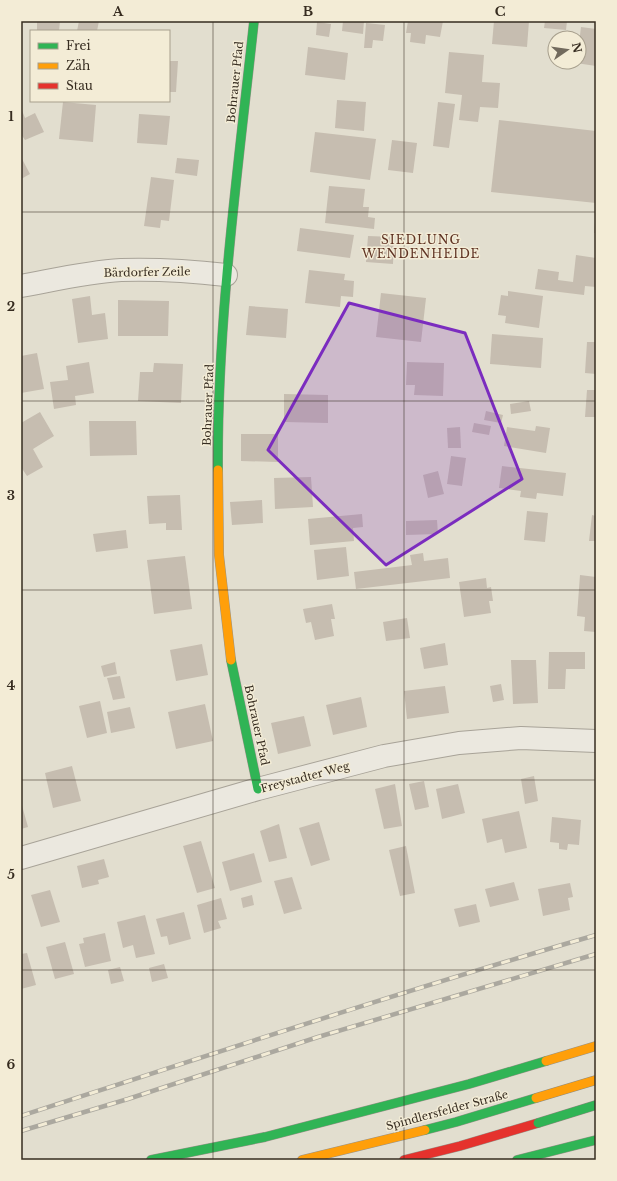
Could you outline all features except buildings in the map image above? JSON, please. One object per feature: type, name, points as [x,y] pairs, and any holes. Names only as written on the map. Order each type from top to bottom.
[{"type":"main road","name":"Bohrauer Pfad","points":[[254,21],[226,274],[218,434],[219,555],[231,660],[258,789]]},
{"type":"main road","points":[[151,1160],[265,1137],[469,1084],[596,1046]]},
{"type":"main road","name":"Spindlersfelder Straße","points":[[302,1160],[456,1122],[596,1080]]},
{"type":"main road","points":[[404,1160],[460,1146],[596,1105]]},
{"type":"main road","points":[[517,1160],[596,1140]]},
{"type":"street","name":"Bärdorfer Zeile","points":[[21,286],[82,274],[121,270],[186,271],[226,274]]},
{"type":"street","name":"Freystadter Weg","points":[[21,858],[258,789],[384,756],[459,743],[521,738],[596,741]]},
{"type":"highlighted area","points":[[349,303],[465,333],[522,479],[386,565],[268,450]]},
{"type":"railway","points":[[21,1116],[236,1046],[596,935]]},
{"type":"railway","points":[[21,1131],[128,1099],[318,1037],[596,954]]},
{"type":"traffic: fast","points":[[218,470],[221,358],[225,301],[235,189],[254,21]]},
{"type":"traffic: fast","points":[[231,660],[258,789]]},
{"type":"traffic: fast","points":[[151,1160],[265,1137],[469,1084],[546,1061]]},
{"type":"traffic: fast","points":[[425,1130],[536,1098]]},
{"type":"traffic: fast","points":[[538,1123],[596,1105]]},
{"type":"traffic: fast","points":[[517,1160],[596,1140]]},
{"type":"traffic: slow","points":[[218,470],[219,555],[231,660]]},
{"type":"traffic: slow","points":[[546,1061],[596,1046]]},
{"type":"traffic: slow","points":[[536,1098],[596,1080]]},
{"type":"traffic: slow","points":[[302,1160],[425,1130]]},
{"type":"traffic: jam","points":[[404,1160],[460,1146],[538,1123]]},
{"type":"district","name":"SIEDLUNG WENDENHEIDE","points":[[421,247]]}]
